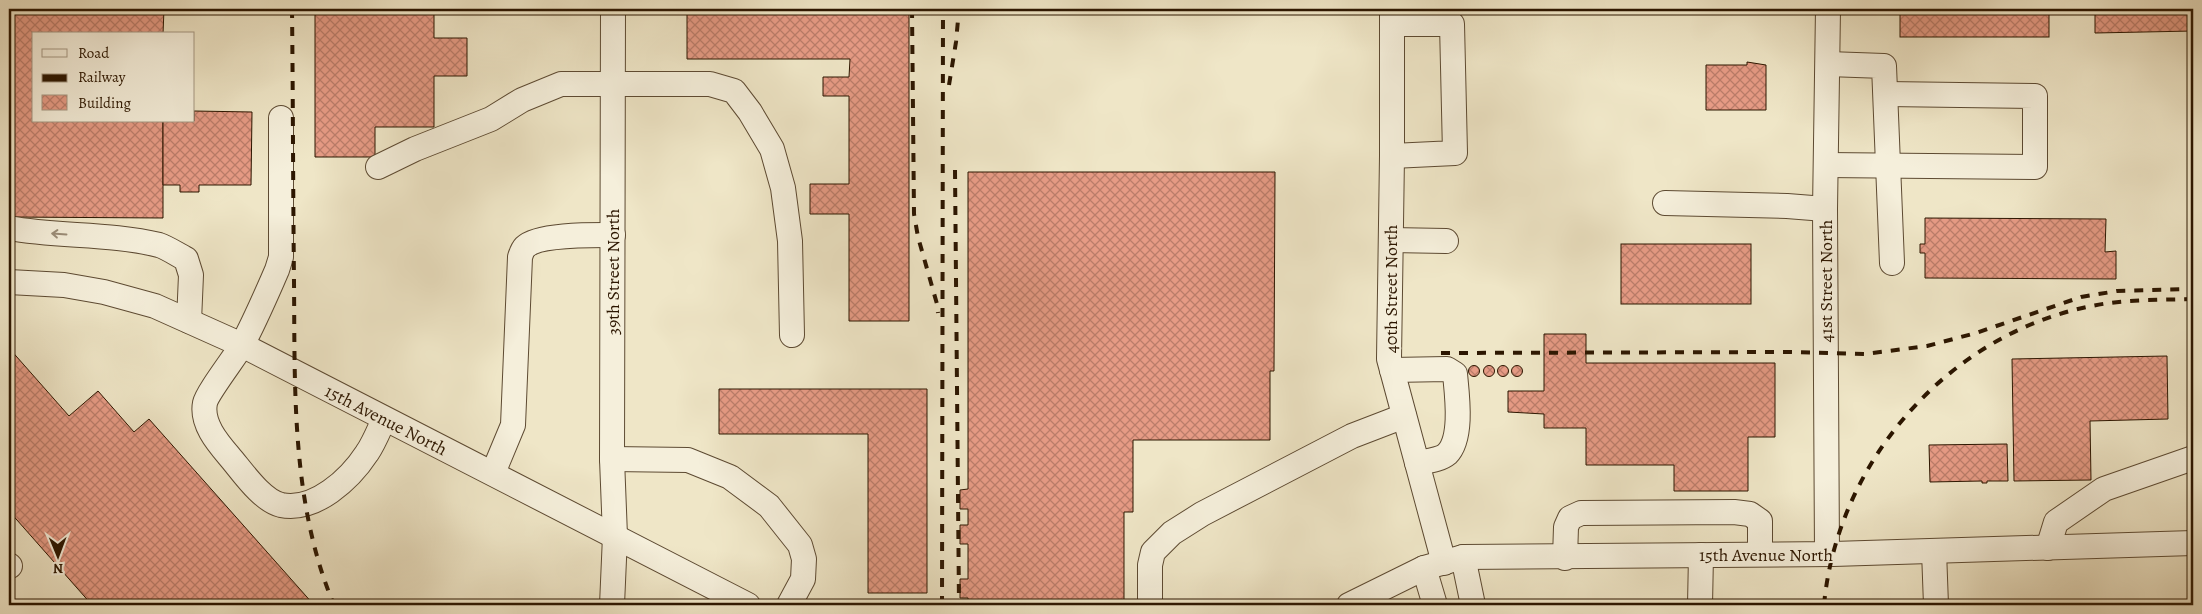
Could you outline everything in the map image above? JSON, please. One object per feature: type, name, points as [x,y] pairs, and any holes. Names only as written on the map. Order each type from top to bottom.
[{"type":"street","name":"39th Street North","points":[[612,605],[615,536],[612,459],[613,9]]},
{"type":"street","name":"41st Street North","points":[[1826,554],[1825,209],[1828,9]]},
{"type":"street","points":[[1392,17],[1452,24],[1454,153],[1392,156]]},
{"type":"street","name":"40th Street North","points":[[1392,17],[1389,359],[1444,563]]},
{"type":"street","points":[[1828,64],[1884,66],[1892,263]]},
{"type":"street","points":[[378,167],[415,149],[492,119],[522,100],[561,84],[710,84],[734,92],[750,112],[772,149],[783,188],[790,241],[792,335]]},
{"type":"street","points":[[1826,165],[2035,167],[2034,96],[1886,94]]},
{"type":"street","points":[[281,118],[281,257],[277,270],[242,345],[205,401],[206,423],[224,450],[252,484],[270,500],[280,505],[305,505],[350,475],[367,453],[384,419]]},
{"type":"street","points":[[1664,204],[1825,209]]},
{"type":"street","points":[[9,228],[160,245],[186,260],[191,275],[189,321]]},
{"type":"street","points":[[493,473],[513,425],[520,257],[524,247],[535,240],[613,235]]},
{"type":"street","points":[[1391,240],[1446,241]]},
{"type":"street","name":"15th Avenue North","points":[[9,282],[64,285],[104,292],[155,306],[242,345],[748,605]]},
{"type":"street","points":[[1392,370],[1447,369],[1455,374],[1458,400],[1456,437],[1447,454],[1436,459],[1417,463]]},
{"type":"street","points":[[1150,605],[1150,565],[1153,552],[1172,533],[1202,514],[1352,436],[1404,416]]},
{"type":"street","points":[[2048,548],[2056,522],[2104,489],[2193,458]]},
{"type":"street","points":[[612,459],[688,460],[730,477],[769,506],[800,545],[804,560],[803,579],[789,605]]},
{"type":"street","points":[[1565,558],[1566,527],[1570,518],[1581,513],[1734,512],[1750,514],[1760,521],[1760,554]]},
{"type":"street","name":"15th Avenue North","points":[[1349,605],[1378,589],[1444,563],[1565,558],[1826,554],[2193,543]]},
{"type":"street","points":[[1934,551],[1936,605]]},
{"type":"street","points":[[1700,605],[1701,555]]},
{"type":"street","points":[[1435,605],[1444,563]]},
{"type":"street","points":[[1444,563],[1473,605]]},
{"type":"building","points":[[9,9],[164,9],[163,32],[32,32],[32,122],[163,122],[163,218],[9,217],[9,162],[14,163],[14,100],[9,100]]},
{"type":"building","points":[[315,9],[434,9],[434,38],[467,38],[467,76],[434,76],[434,127],[375,127],[375,157],[315,157]]},
{"type":"building","points":[[687,9],[909,9],[909,321],[849,321],[849,214],[810,214],[810,184],[849,184],[849,96],[823,96],[823,77],[849,77],[850,59],[687,59]]},
{"type":"building","points":[[1900,9],[2049,9],[2049,37],[1900,37]]},
{"type":"building","points":[[2095,9],[2193,9],[2193,31],[2095,33]]},
{"type":"building","points":[[1747,62],[1766,65],[1766,110],[1706,110],[1706,65],[1747,65]]},
{"type":"building","points":[[195,111],[252,112],[251,185],[199,185],[199,192],[180,192],[180,185],[163,185],[163,122],[195,122]]},
{"type":"building","points":[[968,172],[1275,172],[1274,371],[1270,371],[1270,440],[1133,440],[1133,512],[1124,512],[1124,605],[968,605],[968,598],[960,598],[960,579],[968,579],[968,544],[960,544],[960,525],[968,525],[968,509],[960,509],[960,490],[968,489]]},
{"type":"building","points":[[1925,218],[2106,219],[2105,252],[2116,251],[2116,279],[1925,278],[1925,253],[1920,253],[1920,244],[1925,244]]},
{"type":"building","points":[[1621,244],[1751,244],[1751,304],[1621,304]]},
{"type":"building","points":[[1544,334],[1586,334],[1586,363],[1775,363],[1775,437],[1748,437],[1748,491],[1674,491],[1674,465],[1586,465],[1586,428],[1544,428],[1544,414],[1508,412],[1508,391],[1544,391]]},
{"type":"building","points":[[9,348],[69,416],[98,391],[134,432],[149,419],[314,605],[92,605],[9,511]]},
{"type":"building","points":[[2167,356],[2168,419],[2090,421],[2091,480],[2014,481],[2012,359]]},
{"type":"building","points":[[1472,366],[1476,366],[1479,371],[1478,375],[1472,376],[1469,373],[1469,369]]},
{"type":"building","points":[[1487,366],[1491,366],[1494,371],[1493,375],[1487,376],[1484,373],[1484,369]]},
{"type":"building","points":[[1501,366],[1505,366],[1508,371],[1507,375],[1501,376],[1498,373],[1498,369]]},
{"type":"building","points":[[1515,366],[1519,366],[1522,371],[1521,375],[1515,376],[1512,373],[1512,369]]},
{"type":"building","points":[[719,389],[927,389],[927,593],[868,593],[868,434],[719,434]]},
{"type":"building","points":[[2007,444],[2008,481],[1987,481],[1987,483],[1982,483],[1982,481],[1930,482],[1929,445]]},
{"type":"railway","points":[[292,9],[295,363],[298,446],[310,527],[320,566],[334,605]]},
{"type":"railway","points":[[912,9],[914,214],[918,237],[938,313]]},
{"type":"railway","points":[[942,605],[943,9]]},
{"type":"railway","points":[[949,85],[959,9]]},
{"type":"railway","points":[[955,170],[959,605]]},
{"type":"railway","points":[[1441,353],[1788,352],[1865,354],[1927,346],[1976,333],[2081,297],[2117,291],[2193,289]]},
{"type":"railway","points":[[1824,605],[1833,553],[1851,503],[1876,456],[1908,414],[1946,377],[1989,346],[2036,322],[2100,304],[2140,300],[2193,299]]}]
